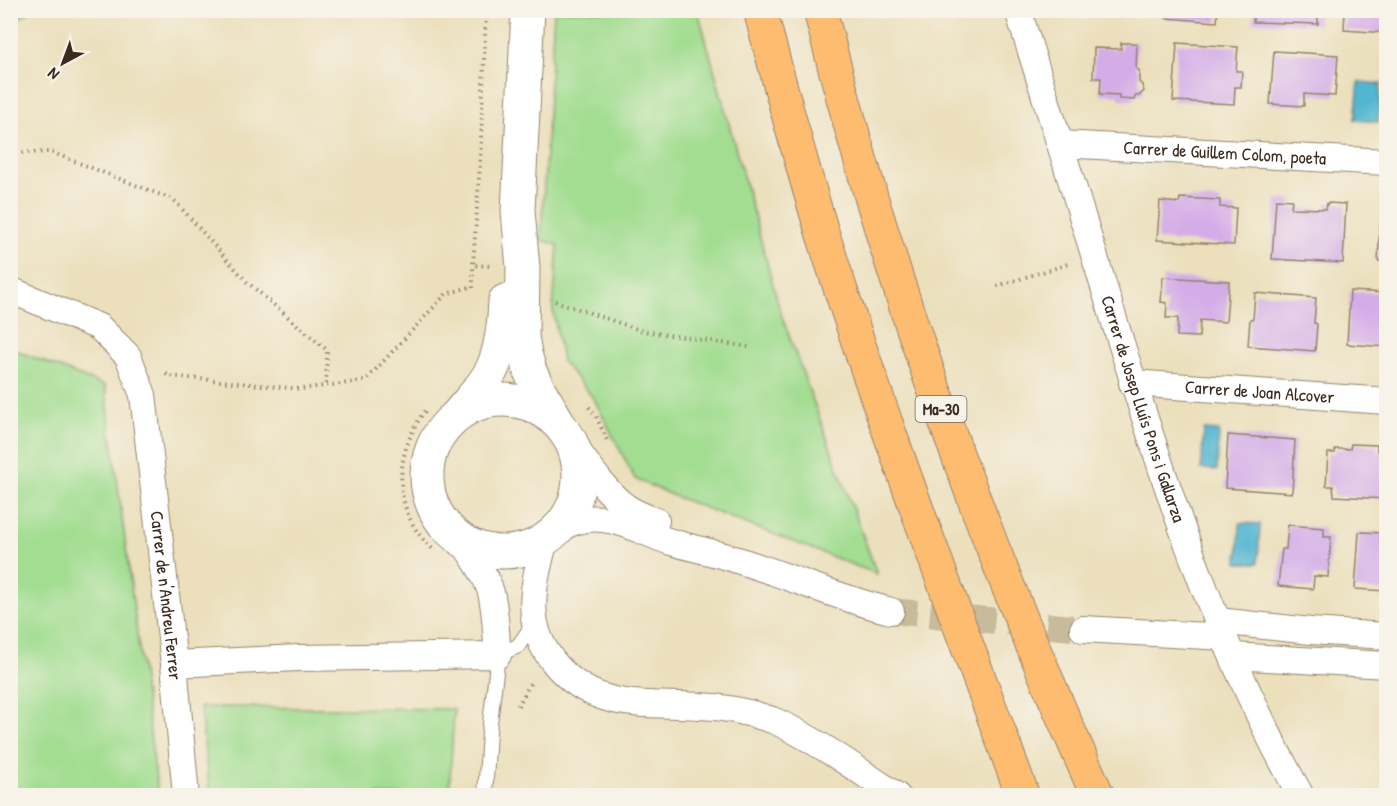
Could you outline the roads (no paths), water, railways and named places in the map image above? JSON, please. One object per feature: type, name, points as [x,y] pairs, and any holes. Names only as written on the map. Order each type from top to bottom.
[{"type":"highway","points":[[760,10],[822,231],[864,358],[1023,795]]},
{"type":"highway","name":"Ma-30","points":[[820,10],[858,152],[933,387],[1018,610],[1067,728],[1098,795]]},
{"type":"street","points":[[443,412],[484,382],[498,355],[514,267],[528,10]]},
{"type":"street","name":"Carrer de Josep Lluís Pons i Gallarza","points":[[1018,10],[1061,144],[1132,383],[1172,498],[1225,638],[1301,795]]},
{"type":"street","name":"Carrer de Guillem Colom, poeta","points":[[1061,144],[1386,162]]},
{"type":"street","points":[[514,267],[525,354],[538,388],[578,461],[579,485],[576,499],[571,513],[551,534],[537,572],[533,596],[534,623],[552,661],[578,684],[608,699],[737,710],[773,720],[813,741],[897,795]]},
{"type":"street","name":"Carrer de n'Andreu Ferrer","points":[[10,290],[99,327],[128,356],[143,395],[174,664],[186,795]]},
{"type":"street","name":"Carrer de Joan Alcover","points":[[1132,383],[1386,401]]},
{"type":"street","points":[[443,412],[504,400],[530,404],[549,415],[617,500],[641,515],[675,529],[734,559]]},
{"type":"street","points":[[443,412],[448,423],[434,445],[430,457],[428,482],[430,496],[441,519],[450,529],[448,545]]},
{"type":"street","points":[[448,545],[471,544],[485,549],[508,552],[535,545],[577,520],[589,518],[616,521],[670,542],[734,559],[863,604],[891,611]]},
{"type":"street","points":[[174,664],[299,658],[498,655],[492,597],[483,574],[448,545]]},
{"type":"street","points":[[1083,629],[1225,638],[1386,665]]},
{"type":"street","points":[[1225,638],[1311,631],[1386,636]]},
{"type":"lane","points":[[485,795],[489,732],[498,655],[518,646],[534,623]]},
{"type":"water","points":[[1359,82],[1381,84],[1378,122],[1355,120]]},
{"type":"water","points":[[1204,430],[1219,431],[1217,470],[1201,469]]},
{"type":"water","points":[[1240,523],[1260,524],[1258,563],[1238,563]]},
{"type":"tunnel","points":[[891,611],[1083,629]]}]
